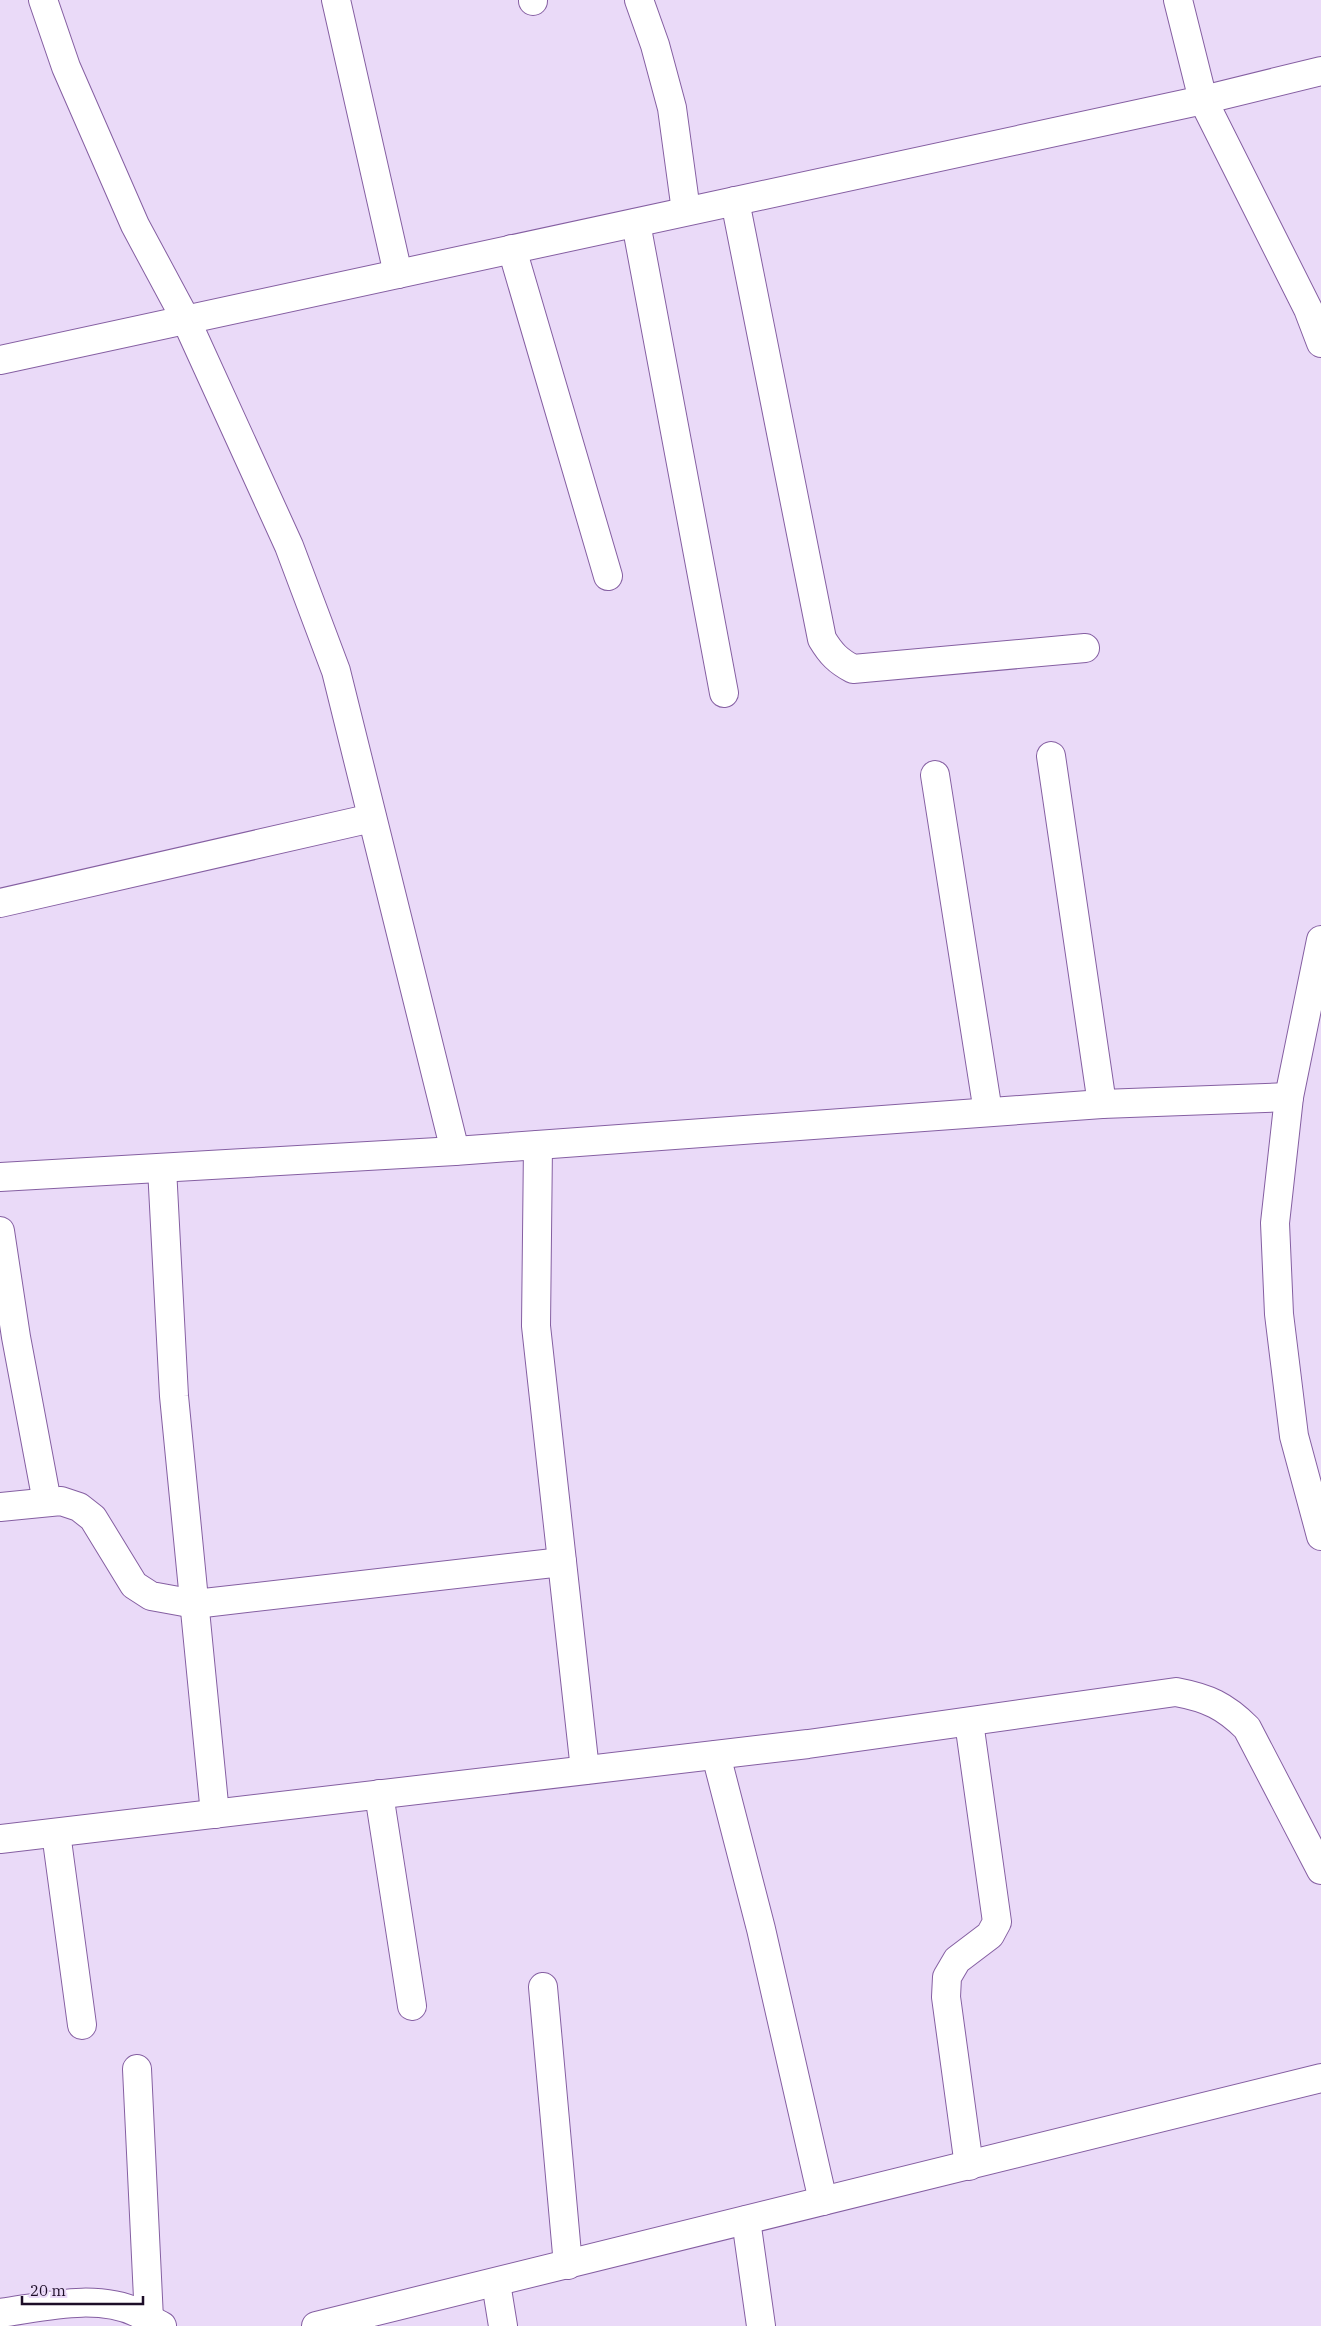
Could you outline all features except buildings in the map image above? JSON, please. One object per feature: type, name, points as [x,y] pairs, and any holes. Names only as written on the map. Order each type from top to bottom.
[{"type":"street","points":[[43,0],[66,68],[135,225],[186,320],[289,546],[336,671],[455,1151]]},
{"type":"street","points":[[336,0],[398,274]]},
{"type":"street","points":[[639,0],[655,45],[672,108],[686,211]]},
{"type":"street","points":[[1178,0],[1203,100],[1308,309],[1321,343]]},
{"type":"street","points":[[0,360],[1203,100],[1321,71]]},
{"type":"street","points":[[735,201],[822,639],[837,661],[853,669],[1085,648]]},
{"type":"street","points":[[636,223],[724,693]]},
{"type":"street","points":[[512,249],[608,576]]},
{"type":"street","points":[[1052,756],[1102,1104]]},
{"type":"street","points":[[935,775],[988,1112]]},
{"type":"street","points":[[0,903],[372,818]]},
{"type":"street","points":[[1321,940],[1289,1097],[1275,1223],[1279,1314],[1294,1436],[1321,1536]]},
{"type":"street","points":[[0,1177],[455,1151],[1102,1104],[1289,1097]]},
{"type":"street","points":[[538,1145],[536,1326],[585,1770]]},
{"type":"street","points":[[162,1168],[174,1396],[215,1814]]},
{"type":"street","points":[[0,1231],[16,1337],[46,1502]]},
{"type":"street","points":[[0,1507],[61,1502],[79,1507],[93,1518],[134,1585],[151,1596],[195,1604],[562,1562]]},
{"type":"street","points":[[0,1839],[716,1755],[969,1722],[1176,1692],[1195,1695],[1230,1710],[1247,1728],[1321,1870]]},
{"type":"street","points":[[969,1722],[996,1922],[990,1935],[957,1960],[947,1977],[946,1997],[970,2166]]},
{"type":"street","points":[[716,1755],[761,1929],[824,2202]]},
{"type":"street","points":[[379,1794],[412,2006]]},
{"type":"street","points":[[56,1833],[82,2025]]},
{"type":"street","points":[[543,1987],[568,2265]]},
{"type":"street","points":[[137,2069],[156,2323]]},
{"type":"street","points":[[316,2326],[1321,2078]]},
{"type":"street","points":[[746,2220],[761,2326]]},
{"type":"street","points":[[496,2283],[503,2326]]},
{"type":"street","points":[[0,2313],[84,2302],[115,2306],[137,2312],[156,2323]]}]
